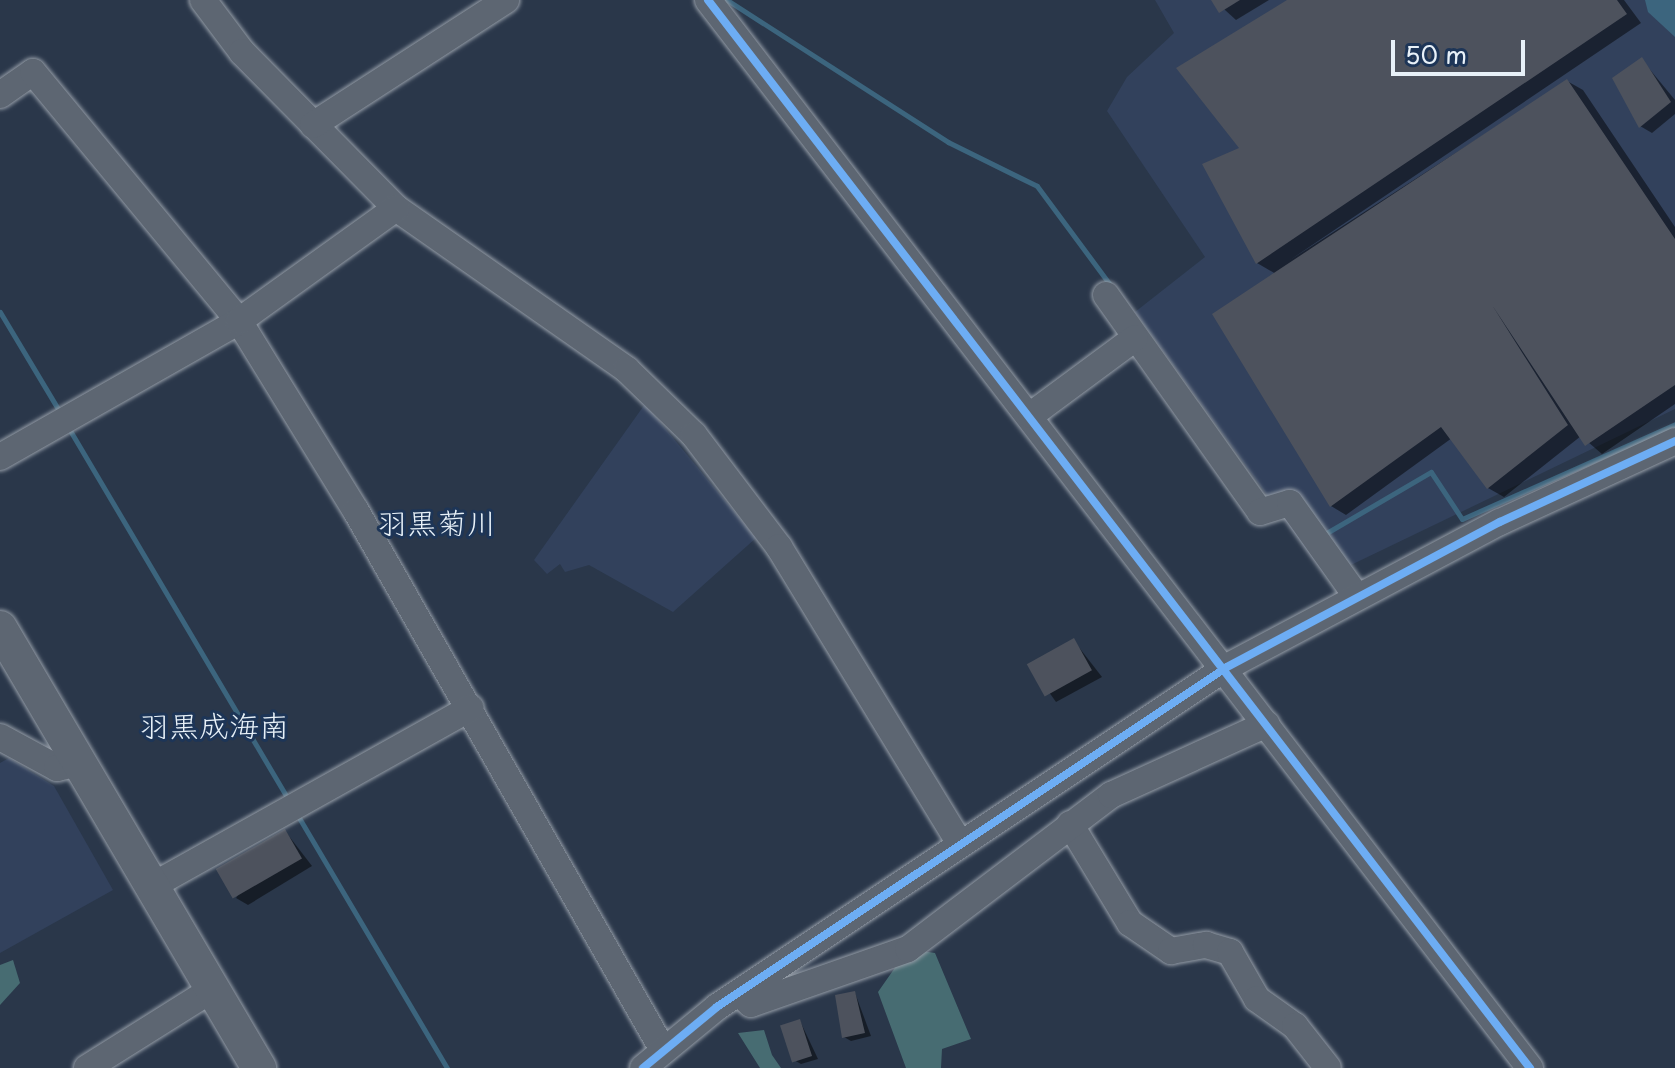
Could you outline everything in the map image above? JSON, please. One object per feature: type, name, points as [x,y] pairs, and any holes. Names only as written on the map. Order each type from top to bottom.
[{"type":"main road","points":[[0,628],[259,1068]]},
{"type":"street","points":[[203,0],[313,125],[396,208],[627,370],[694,435],[779,547],[960,843]]},
{"type":"street","points":[[313,125],[506,0]]},
{"type":"street","points":[[708,0],[1227,667],[1267,724],[1530,1068]]},
{"type":"street","points":[[0,95],[33,72],[239,321],[471,708],[663,1050]]},
{"type":"street","points":[[0,457],[64,424],[239,321],[396,208]]},
{"type":"street","points":[[1106,295],[1260,512],[1290,503],[1357,597]]},
{"type":"street","points":[[1031,415],[1135,338]]},
{"type":"street","points":[[643,1068],[739,993],[1227,667],[1357,597],[1675,441]]},
{"type":"street","points":[[152,886],[471,708]]},
{"type":"street","points":[[739,993],[751,1004],[908,949],[1111,795],[1267,724]]},
{"type":"street","points":[[0,737],[57,768],[79,763]]},
{"type":"street","points":[[1070,824],[1130,923],[1171,951],[1206,945],[1230,952],[1257,999],[1295,1026],[1328,1068]]},
{"type":"street","points":[[87,1068],[213,989]]},
{"type":"shaded area","points":[[1155,0],[1675,0],[1675,409],[1326,577],[1135,312],[1205,257],[1107,111],[1127,77],[1174,33]]},
{"type":"shaded area","points":[[1645,0],[1675,0],[1675,37],[1648,12]]},
{"type":"shaded area","points":[[645,404],[756,538],[673,612],[589,565],[565,572],[560,564],[547,574],[534,560]]},
{"type":"shaded area","points":[[9,758],[54,786],[113,890],[0,953],[0,763]]},
{"type":"green space","points":[[908,949],[935,953],[971,1039],[942,1049],[941,1068],[906,1068],[878,992]]},
{"type":"green space","points":[[13,960],[20,983],[0,1005],[0,965]]},
{"type":"green space","points":[[764,1030],[772,1055],[781,1068],[760,1068],[738,1033]]},
{"type":"building","points":[[1211,0],[1240,0],[1219,13]]},
{"type":"building","points":[[1287,0],[1617,0],[1627,14],[1256,264],[1202,164],[1239,148],[1176,68]]},
{"type":"building","points":[[1642,57],[1671,102],[1639,128],[1612,78]]},
{"type":"building","points":[[1567,79],[1675,239],[1675,385],[1585,446],[1492,305],[1568,425],[1487,489],[1441,427],[1330,507],[1212,314]]},
{"type":"building","points":[[1074,638],[1092,670],[1045,697],[1027,664]]},
{"type":"building","points":[[285,829],[302,858],[233,898],[216,869]]},
{"type":"building","points":[[855,991],[865,1033],[842,1038],[835,995]]},
{"type":"building","points":[[800,1019],[812,1056],[792,1063],[780,1025]]},
{"type":"waterway","points":[[727,0],[948,142],[1037,186],[1111,286]]},
{"type":"waterway","points":[[0,312],[61,414]]},
{"type":"waterway","points":[[1323,535],[1431,472],[1462,519],[1675,424]]},
{"type":"waterway","points":[[68,427],[289,800]]},
{"type":"waterway","points":[[298,816],[447,1068]]},
{"type":"cycle path","points":[[708,0],[1530,1068]]},
{"type":"cycle path","points":[[643,1068],[717,1007],[1227,667],[1500,522],[1675,441]]},
{"type":"district","name":"羽黒菊川","points":[[437,522]]},
{"type":"district","name":"羽黒成海南","points":[[214,725]]}]
